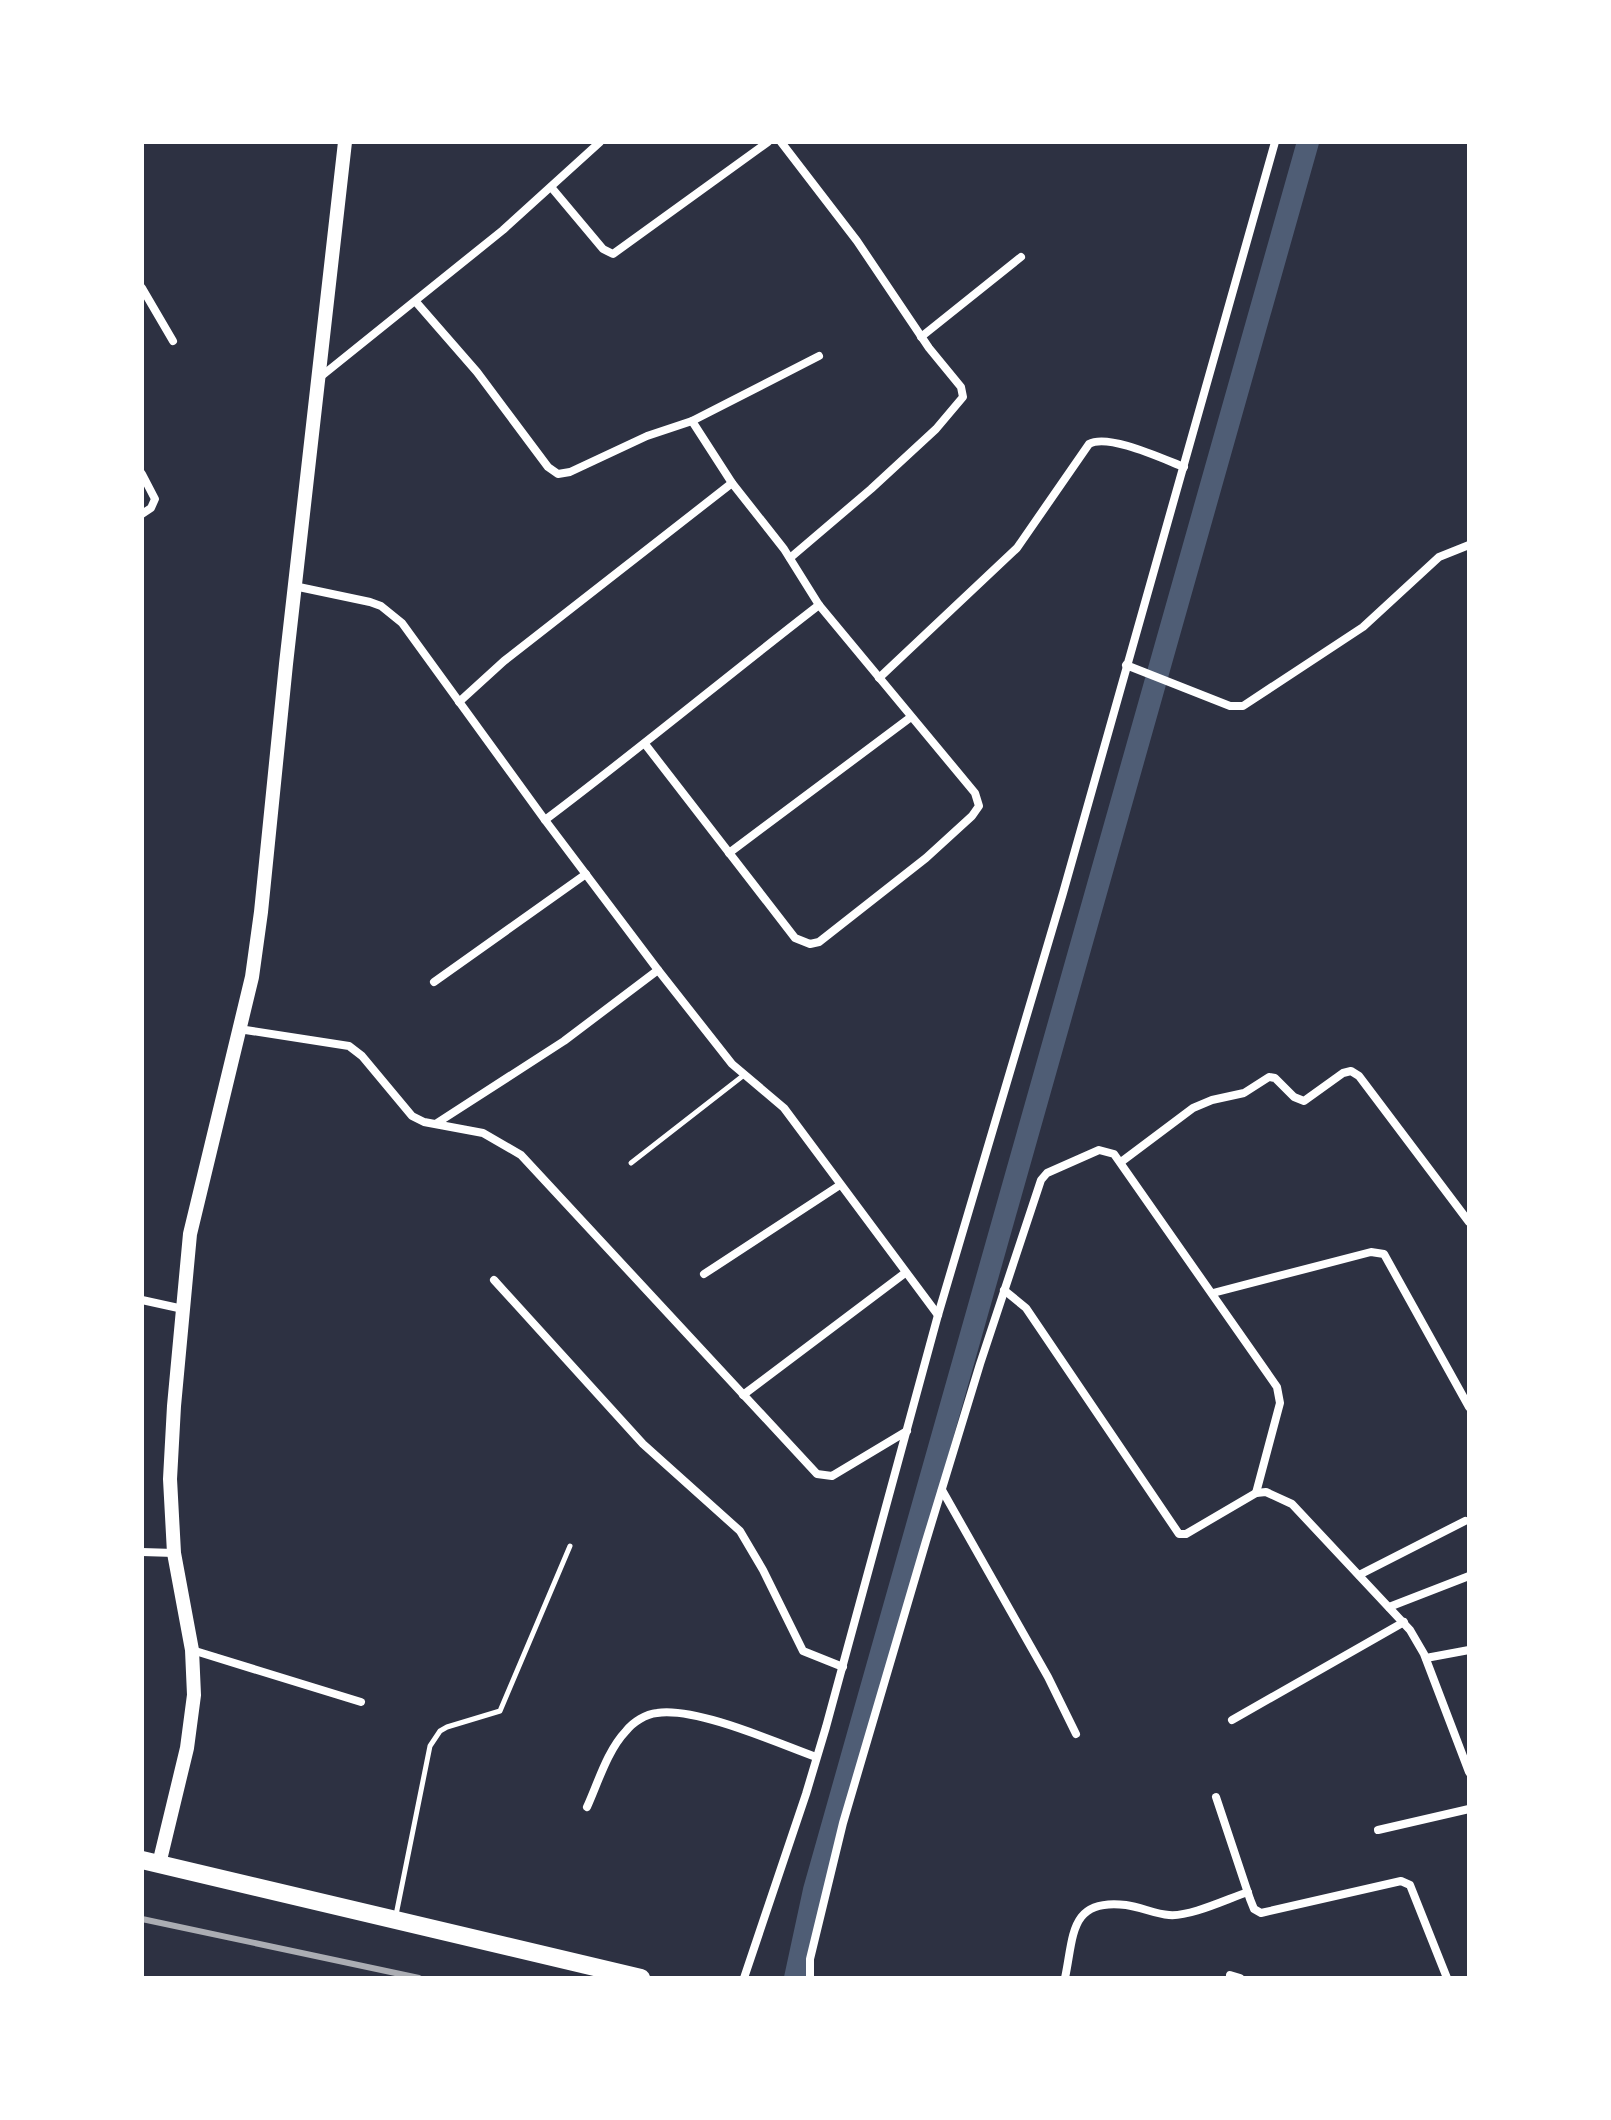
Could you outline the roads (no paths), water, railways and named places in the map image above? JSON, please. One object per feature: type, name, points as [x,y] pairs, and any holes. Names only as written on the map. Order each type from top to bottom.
[{"type":"highway","points":[[151,1862],[641,1978]]},
{"type":"street","points":[[151,1862],[192,1723],[194,1695],[192,1650],[174,1553],[170,1479],[190,1234],[252,977],[345,142]]},
{"type":"street","points":[[318,380],[416,302],[600,142]]},
{"type":"street","points":[[551,187],[603,249],[613,254],[768,142]]},
{"type":"street","points":[[781,142],[857,241],[921,337],[961,387],[963,397],[871,489],[790,558]]},
{"type":"street","points":[[744,1978],[806,1794],[843,1667],[938,1315],[1130,668],[1275,142]]},
{"type":"street","points":[[921,337],[1021,257]]},
{"type":"street","points":[[142,288],[173,341]]},
{"type":"street","points":[[416,302],[477,372],[548,467],[558,474],[570,472],[647,436],[692,421],[819,356]]},
{"type":"street","points":[[645,744],[795,938],[810,944],[819,942],[926,858],[979,806],[975,793],[819,605],[790,558],[732,483],[692,421]]},
{"type":"street","points":[[879,678],[1017,548],[1093,441],[1112,442],[1184,467]]},
{"type":"street","points":[[142,474],[155,499],[151,508],[142,514]]},
{"type":"street","points":[[459,702],[504,661],[732,483]]},
{"type":"street","points":[[1130,668],[1230,706],[1243,706],[1363,627],[1439,557],[1469,545]]},
{"type":"street","points":[[294,586],[381,606],[402,623],[658,970],[732,1064],[784,1108],[938,1315]]},
{"type":"street","points":[[545,820],[819,605]]},
{"type":"street","points":[[729,853],[911,717]]},
{"type":"street","points":[[434,982],[586,874]]},
{"type":"street","points":[[437,1123],[564,1041],[658,970]]},
{"type":"street","points":[[238,1029],[349,1046],[362,1056],[412,1116],[424,1122],[483,1133],[521,1155],[813,1471],[823,1477],[832,1476],[908,1430]]},
{"type":"street","points":[[1121,1162],[1193,1108],[1244,1093],[1269,1077],[1275,1078],[1294,1097],[1304,1101],[1343,1073],[1351,1071],[1359,1076],[1469,1222]]},
{"type":"street","points":[[810,1978],[810,1959],[843,1823],[942,1490],[1043,1176],[1099,1150],[1109,1150],[1121,1162],[1277,1387],[1280,1396],[1256,1493]]},
{"type":"street","points":[[704,1274],[840,1185]]},
{"type":"street","points":[[1213,1293],[1371,1252],[1384,1254],[1469,1407]]},
{"type":"street","points":[[743,1395],[905,1273]]},
{"type":"street","points":[[494,1280],[643,1444],[740,1531],[803,1651],[843,1667]]},
{"type":"street","points":[[1004,1290],[1026,1308],[1179,1534],[1186,1534],[1256,1493],[1266,1492],[1292,1504],[1404,1622],[1426,1658],[1469,1772]]},
{"type":"street","points":[[142,1300],[183,1309]]},
{"type":"street","points":[[942,1490],[1041,1664],[1076,1734]]},
{"type":"street","points":[[1359,1575],[1465,1521]]},
{"type":"street","points":[[142,1552],[174,1553]]},
{"type":"street","points":[[1389,1607],[1469,1576]]},
{"type":"street","points":[[1232,1720],[1404,1622]]},
{"type":"street","points":[[192,1650],[361,1702]]},
{"type":"street","points":[[1426,1658],[1469,1650]]},
{"type":"street","points":[[587,1807],[625,1731],[640,1719],[656,1713],[678,1713],[724,1724],[816,1757]]},
{"type":"street","points":[[1216,1797],[1254,1909],[1261,1913],[1406,1882],[1410,1885],[1447,1978]]},
{"type":"street","points":[[1378,1830],[1469,1809]]},
{"type":"street","points":[[1065,1978],[1076,1923],[1097,1905],[1127,1905],[1172,1915],[1248,1892]]},
{"type":"lane","points":[[631,1163],[744,1075]]},
{"type":"lane","points":[[395,1920],[430,1746],[440,1731],[447,1727],[500,1711],[570,1546]]},
{"type":"waterway","points":[[795,1978],[814,1890],[1308,142]]},
{"type":"railway","points":[[142,1919],[419,1978]]}]
